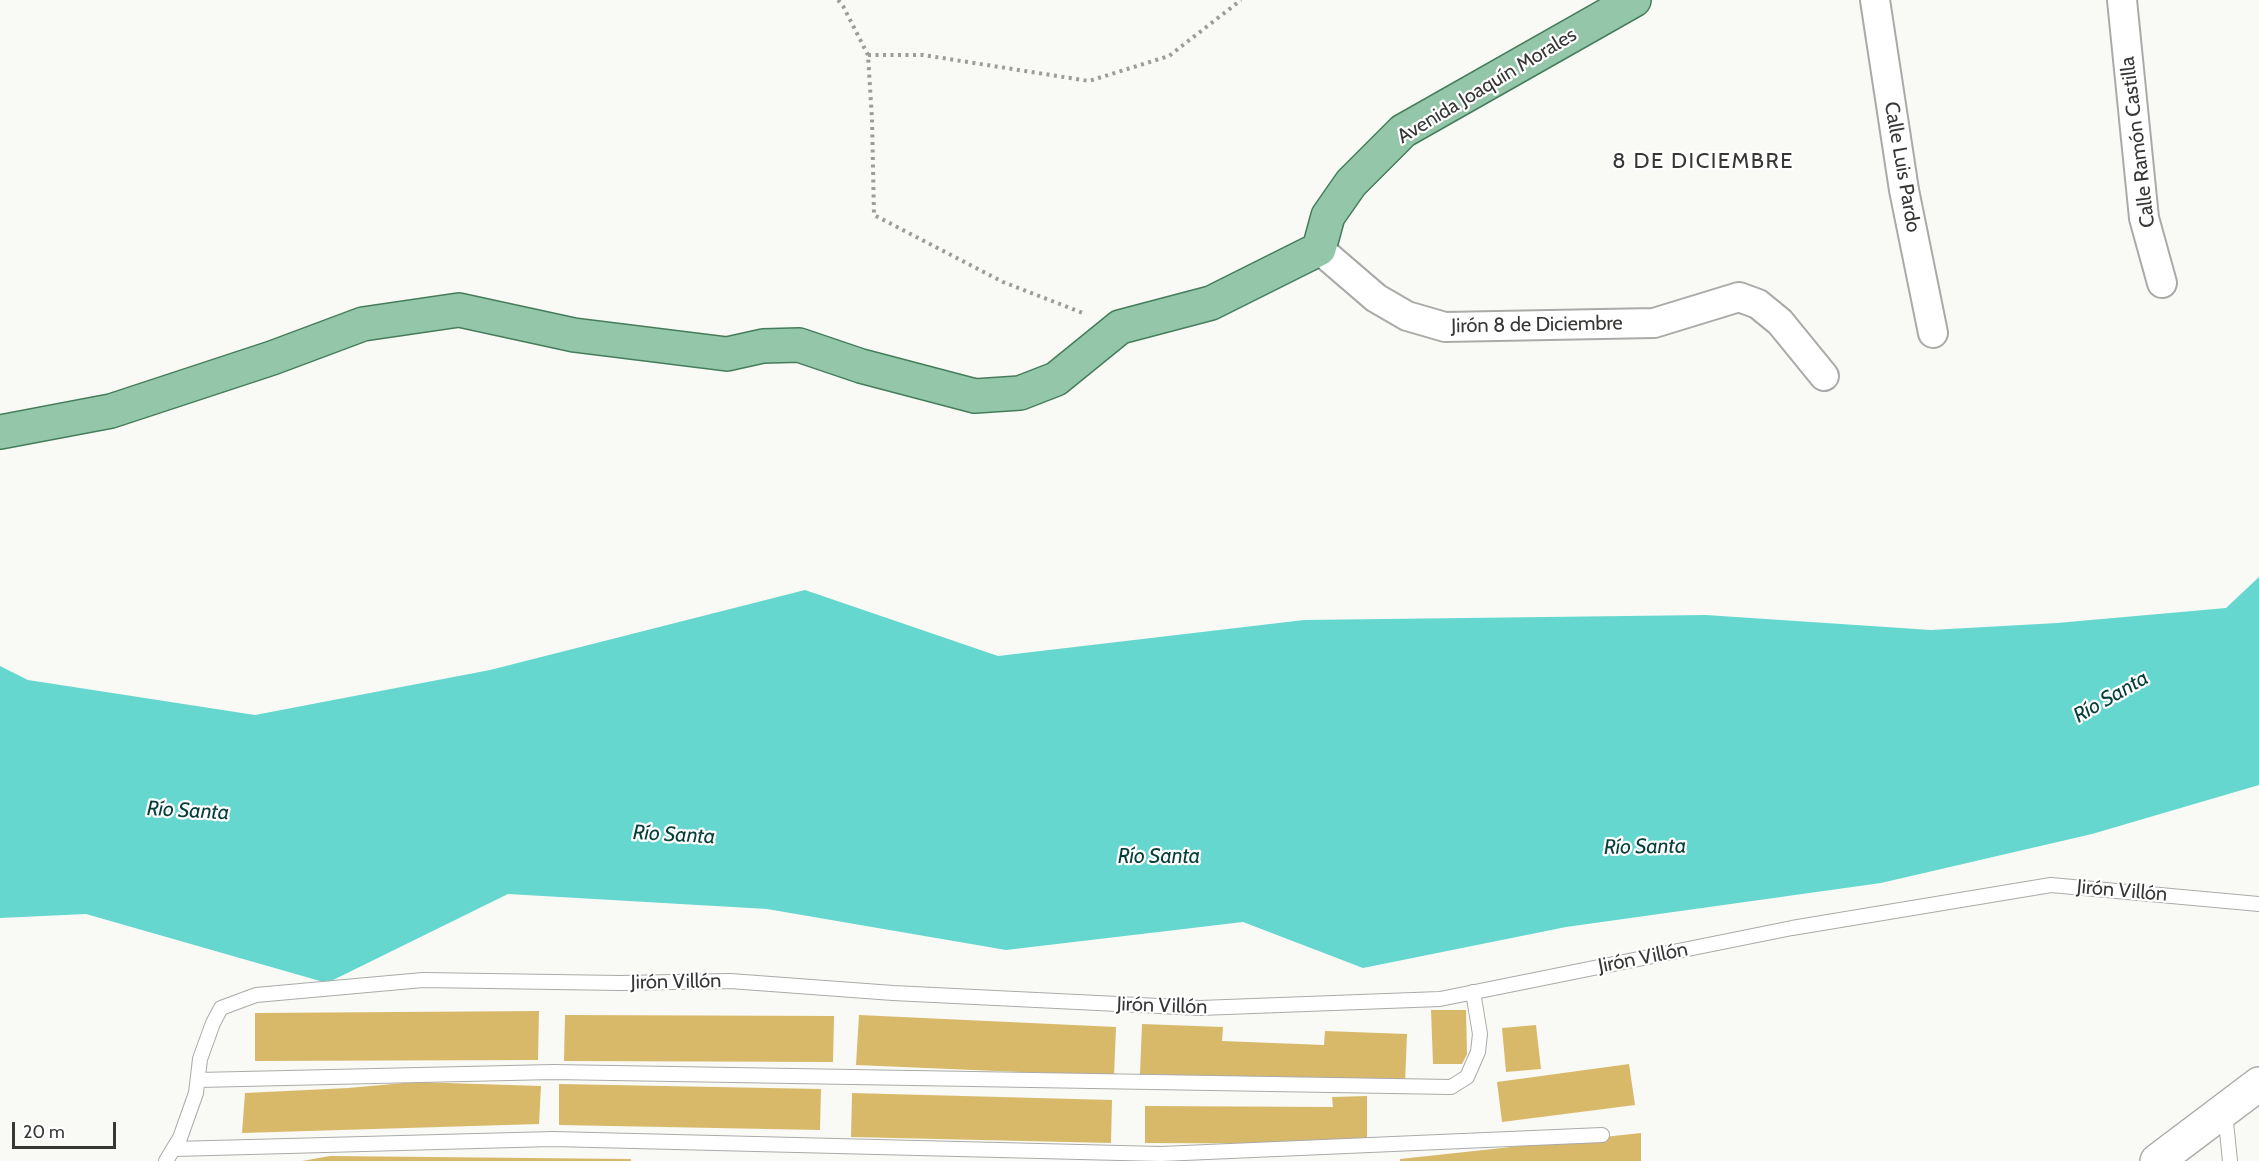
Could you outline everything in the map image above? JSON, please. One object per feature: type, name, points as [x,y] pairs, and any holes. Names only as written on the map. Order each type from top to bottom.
[{"type":"main road","name":"Avenida Joaquín Morales","points":[[1318,249],[1328,216],[1351,183],[1403,131],[1634,0]]},
{"type":"main road","points":[[0,432],[111,411],[272,358],[363,324],[459,310],[574,335],[727,354],[764,346],[799,345],[861,366],[975,396],[1020,393],[1056,379],[1120,327],[1211,303],[1318,249]]},
{"type":"street","name":"Calle Luis Pardo","points":[[1875,0],[1904,190],[1933,333]]},
{"type":"street","name":"Calle Ramón Castilla","points":[[2122,0],[2144,218],[2162,283]]},
{"type":"street","name":"Jirón 8 de Diciembre","points":[[1318,249],[1376,298],[1407,316],[1445,327],[1654,323],[1739,297],[1758,304],[1779,322],[1824,376]]},
{"type":"street","points":[[2157,1161],[2259,1084]]},
{"type":"lane","name":"Jirón Villón","points":[[165,1161],[180,1138],[196,1093],[200,1059],[221,1008],[255,995],[423,980],[620,983],[730,981],[893,993],[1200,1008],[1440,999],[1792,928],[2052,885],[2259,904]]},
{"type":"lane","points":[[198,1080],[553,1072],[1450,1087],[1467,1077],[1478,1052],[1480,1034],[1473,992]]},
{"type":"lane","points":[[2225,1110],[2229,1161]]},
{"type":"lane","points":[[174,1149],[553,1139],[1161,1154],[1602,1135]]},
{"type":"path","points":[[838,0],[868,55],[874,215],[1003,282],[1120,327]]},
{"type":"path","points":[[868,55],[923,55],[1089,81],[1169,56],[1241,0]]},
{"type":"water","name":"Río Santa","points":[[2259,577],[2259,785],[2092,834],[1881,883],[1566,927],[1363,968],[1243,922],[1006,950],[767,909],[508,894],[327,983],[86,914],[0,918],[0,666],[28,680],[255,715],[490,670],[805,590],[998,656],[1304,620],[1706,615],[1931,630],[2057,623],[2226,608]]},
{"type":"building","points":[[1431,1010],[1466,1010],[1467,1054],[1462,1064],[1433,1064]]},
{"type":"building","points":[[539,1011],[538,1060],[255,1061],[255,1013]]},
{"type":"building","points":[[565,1015],[834,1016],[833,1062],[564,1061]]},
{"type":"building","points":[[859,1015],[1116,1027],[1114,1076],[856,1065]]},
{"type":"building","points":[[1142,1024],[1223,1027],[1222,1041],[1324,1045],[1325,1031],[1407,1034],[1405,1083],[1140,1074]]},
{"type":"building","points":[[1536,1025],[1541,1069],[1506,1072],[1502,1028]]},
{"type":"building","points":[[1629,1064],[1635,1105],[1502,1122],[1497,1082]]},
{"type":"building","points":[[415,1082],[541,1086],[539,1124],[242,1133],[245,1093]]},
{"type":"building","points":[[559,1084],[821,1089],[820,1130],[559,1125]]},
{"type":"building","points":[[852,1093],[1112,1100],[1111,1143],[851,1137]]},
{"type":"building","points":[[1367,1096],[1367,1144],[1145,1143],[1145,1106],[1333,1107],[1332,1097]]},
{"type":"building","points":[[1641,1133],[1641,1161],[1400,1161],[1400,1159]]},
{"type":"building","points":[[330,1156],[631,1159],[631,1161],[302,1161]]},
{"type":"district","name":"8 DE DICIEMBRE","points":[[1703,162]]}]
